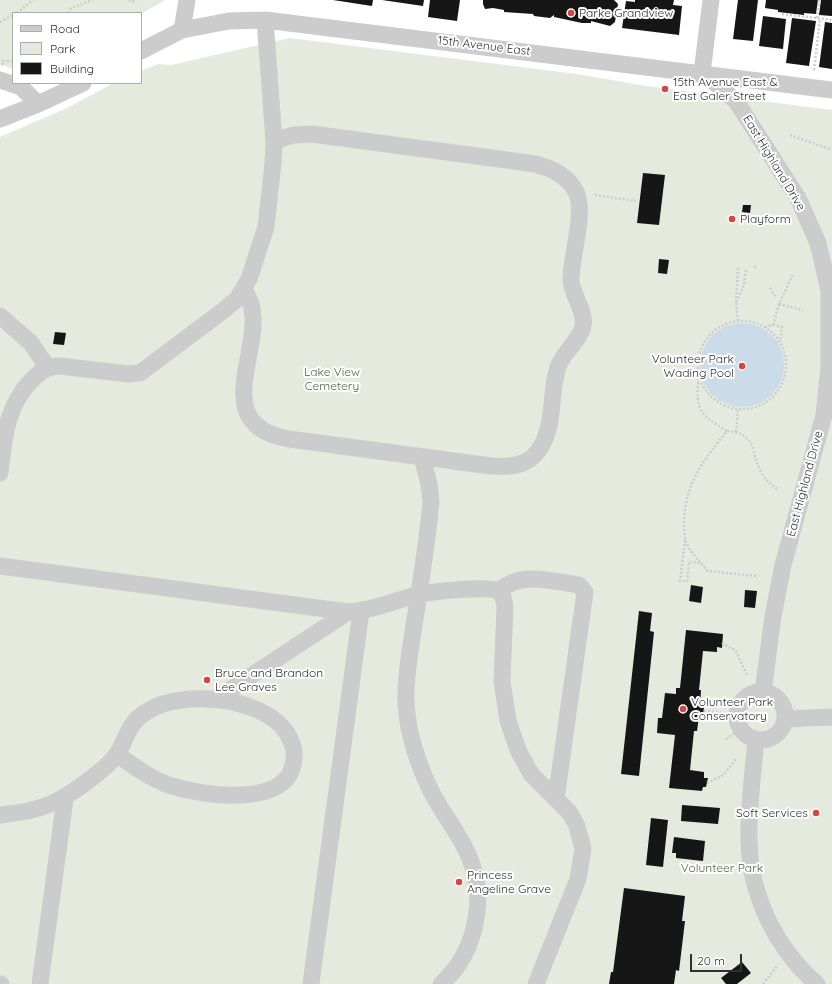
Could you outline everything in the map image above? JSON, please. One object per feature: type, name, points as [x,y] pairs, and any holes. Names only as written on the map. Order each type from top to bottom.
[{"type":"street","points":[[182,30],[187,0]]},
{"type":"street","points":[[702,73],[711,0]]},
{"type":"street","points":[[0,473],[12,406],[28,384],[47,367],[60,366],[128,374],[140,373],[224,310],[244,290],[250,279],[266,227],[272,181],[274,141],[265,20]]},
{"type":"street","name":"15th Avenue East","points":[[142,50],[182,30],[229,21],[265,20],[832,90]]},
{"type":"street","name":"East Highland Drive","points":[[702,73],[736,101],[798,198],[818,243],[829,290],[829,367],[824,415],[782,570],[773,616],[763,692]]},
{"type":"street","points":[[0,80],[21,87],[38,104]]},
{"type":"street","points":[[0,119],[38,104],[80,84]]},
{"type":"street","points":[[244,290],[250,301],[252,320],[244,379],[244,398],[248,413],[257,426],[264,431],[279,437],[491,466],[515,466],[534,456],[545,440],[558,368],[566,351],[581,332],[584,323],[584,318],[573,295],[571,283],[579,216],[576,193],[569,183],[555,170],[529,163],[312,134],[293,135],[274,141]]},
{"type":"street","points":[[0,316],[31,343],[40,354],[47,367]]},
{"type":"street","points":[[422,457],[429,484],[431,500],[406,688],[406,704],[417,756],[427,783],[464,845],[474,872],[478,891],[476,920],[469,944],[451,974],[440,984]]},
{"type":"street","points":[[0,566],[354,611]]},
{"type":"street","points":[[499,592],[512,582],[530,579],[578,585],[585,592],[556,799]]},
{"type":"street","points":[[216,699],[354,611],[418,595],[475,588],[491,588],[499,592],[503,597],[505,607],[502,681],[508,721],[518,750],[530,774],[570,813],[577,826],[582,842],[582,862],[578,879],[536,984]]},
{"type":"street","points":[[311,984],[354,611]]},
{"type":"street","points":[[763,692],[777,698],[785,711],[785,719],[783,727],[775,736],[764,741],[756,740],[742,732],[738,725],[742,702],[748,696],[763,692]]},
{"type":"street","points":[[0,815],[23,813],[65,799],[102,770],[117,754],[126,734],[139,717],[148,710],[184,700],[216,699],[237,704],[263,714],[283,728],[289,735],[295,755],[292,770],[285,781],[264,791],[239,796],[206,794],[180,788],[155,779],[117,754]]},
{"type":"street","points":[[785,719],[832,717]]},
{"type":"street","points":[[756,740],[749,820],[751,865],[763,908],[772,928],[787,952],[817,984]]},
{"type":"street","points":[[40,984],[65,799]]},
{"type":"path","points":[[18,12],[33,0]]},
{"type":"path","points":[[69,12],[71,8],[93,0]]},
{"type":"path","points":[[129,0],[132,2],[136,0]]},
{"type":"path","points":[[814,70],[819,18],[819,0]]},
{"type":"path","points":[[782,14],[832,20]]},
{"type":"path","points":[[0,22],[12,16]]},
{"type":"path","points":[[790,135],[832,150]]},
{"type":"path","points":[[576,193],[636,201]]},
{"type":"path","points":[[738,268],[736,303],[738,321]]},
{"type":"path","points":[[736,303],[744,284],[746,269]]},
{"type":"path","points":[[773,325],[779,304],[793,274]]},
{"type":"path","points":[[770,288],[776,297]]},
{"type":"path","points":[[779,304],[802,310]]},
{"type":"path","points":[[777,489],[767,482],[760,469],[756,454],[749,440],[736,432],[727,431],[709,420],[698,406],[696,396],[699,378],[698,357],[701,346],[707,337],[724,324],[738,321],[755,322],[765,327],[780,343]]},
{"type":"path","points":[[699,378],[704,388],[719,403],[738,409],[748,409],[763,404],[775,394],[781,386],[786,364],[780,343],[782,327],[773,325],[765,327]]},
{"type":"path","points":[[736,432],[738,409]]},
{"type":"path","points":[[702,563],[689,562],[687,581],[680,580],[685,537],[685,509],[689,489],[696,474],[727,431]]},
{"type":"path","points":[[685,537],[687,543],[708,571],[756,576]]},
{"type":"path","points":[[722,642],[736,651],[747,675]]},
{"type":"path","points":[[704,711],[738,722],[726,739]]},
{"type":"path","points":[[707,783],[723,775],[739,754]]},
{"type":"path","points":[[763,984],[787,952]]},
{"type":"green space","points":[[0,0],[165,0],[142,13],[142,12],[12,12],[12,69],[0,64]]},
{"type":"green space","name":"Lake View Cemetery","points":[[290,38],[577,74],[646,86],[832,110],[832,984],[0,984],[0,137],[67,108],[112,84],[142,84],[142,71],[158,64],[171,65]]},
{"type":"water","name":"Volunteer Park Wading Pool","points":[[742,323],[758,326],[772,335],[781,349],[784,365],[781,381],[772,395],[758,404],[742,407],[726,404],[712,395],[703,381],[700,365],[703,349],[712,335],[726,326]]},
{"type":"building","points":[[333,0],[373,0],[372,6]]},
{"type":"building","points":[[382,0],[424,0],[423,6]]},
{"type":"building","points":[[430,0],[460,0],[457,21],[428,17]]},
{"type":"building","name":"Parke Grandview","points":[[483,0],[614,0],[618,4],[615,22],[610,26],[591,21],[591,23],[582,23],[554,17],[554,15],[550,18],[534,16],[533,14],[504,12],[504,10],[493,8],[485,9]]},
{"type":"building","points":[[635,0],[674,0],[673,5],[682,6],[679,35],[622,28],[626,1],[635,2]]},
{"type":"building","points":[[738,0],[758,0],[753,41],[733,39]]},
{"type":"building","points":[[766,0],[818,0],[816,14],[804,13],[804,15],[778,12],[778,10],[765,8]]},
{"type":"building","points":[[821,0],[832,0],[832,16],[819,15]]},
{"type":"building","points":[[763,16],[786,19],[783,49],[759,46]]},
{"type":"building","points":[[792,18],[816,21],[809,66],[786,63]]},
{"type":"building","points":[[825,22],[832,23],[832,69],[819,67]]},
{"type":"building","points":[[643,173],[665,175],[659,225],[637,223]]},
{"type":"building","points":[[743,205],[751,205],[750,213],[742,212]]},
{"type":"building","points":[[659,259],[669,260],[667,274],[658,273]]},
{"type":"building","points":[[55,332],[66,333],[64,345],[53,344]]},
{"type":"building","points":[[691,585],[703,587],[701,603],[689,601]]},
{"type":"building","points":[[745,590],[757,591],[755,608],[744,607]]},
{"type":"building","points":[[639,611],[652,613],[650,631],[654,632],[639,776],[621,774]]},
{"type":"building","name":"Volunteer Park Conservatory","points":[[686,630],[723,634],[722,648],[717,647],[717,652],[703,651],[699,690],[701,690],[700,706],[704,706],[703,716],[699,716],[697,731],[694,731],[690,770],[704,772],[704,778],[708,778],[706,787],[703,787],[702,791],[669,788],[675,735],[657,733],[658,718],[662,718],[665,693],[676,694],[676,688],[680,688]]},
{"type":"building","points":[[682,805],[720,808],[718,824],[681,821]]},
{"type":"building","points":[[651,818],[668,820],[663,867],[646,865]]},
{"type":"building","points":[[674,837],[705,841],[703,861],[676,858],[676,853],[672,853]]},
{"type":"building","points":[[624,888],[685,896],[682,921],[685,921],[679,971],[676,970],[674,984],[609,984],[611,972],[613,972]]},
{"type":"building","points":[[742,962],[751,973],[737,984],[726,984],[721,978]]},
{"type":"place","name":"Parke Grandview","points":[[571,13]]},
{"type":"place","name":"15th Avenue East & East Galer Street","points":[[665,89]]},
{"type":"place","name":"Playform","points":[[732,219]]},
{"type":"place","name":"Volunteer Park Wading Pool","points":[[742,366]]},
{"type":"place","name":"Bruce and Brandon Lee Graves","points":[[207,680]]},
{"type":"place","name":"Volunteer Park Conservatory","points":[[683,709]]},
{"type":"place","name":"Soft Services","points":[[816,813]]},
{"type":"place","name":"Princess Angeline Grave","points":[[459,882]]},
{"type":"park label","name":"Volunteer Park","points":[[722,868]]}]
